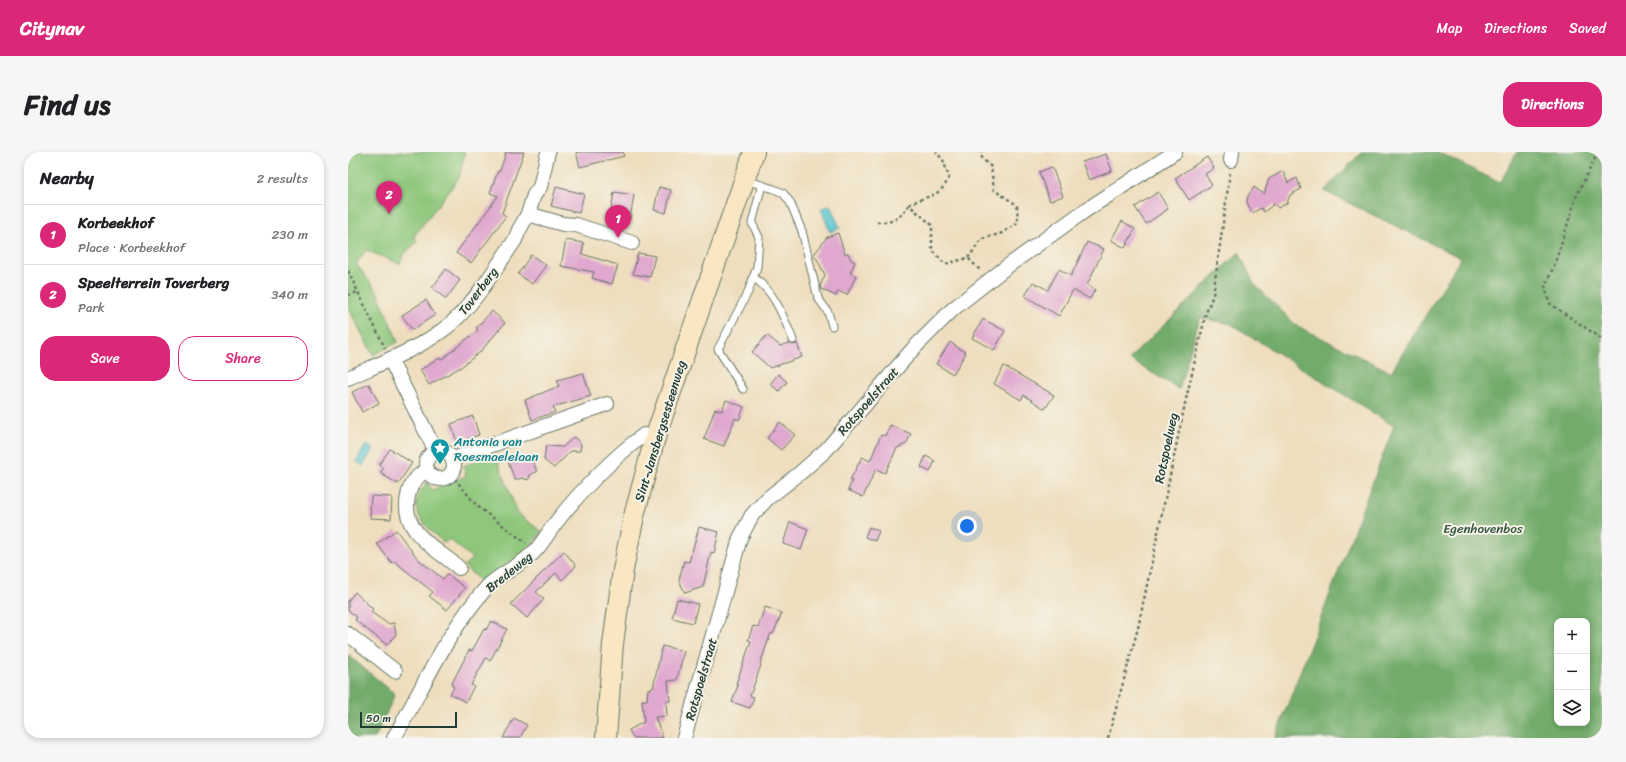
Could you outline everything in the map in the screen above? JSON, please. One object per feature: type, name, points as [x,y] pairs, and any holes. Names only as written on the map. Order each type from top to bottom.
[{"type":"main road","name":"Sint-Jansbergsesteenweg","points":[[606,738],[613,644],[623,570],[634,516],[654,438],[753,183],[754,152]]},
{"type":"street","name":"Toverberg","points":[[348,378],[388,354],[435,335],[456,319],[473,301],[515,240],[528,214],[534,195],[540,188],[548,152]]},
{"type":"street","name":"Rotspoelstraat","points":[[684,738],[740,538],[752,515],[768,498],[826,450],[923,339],[953,310],[1005,268],[1083,212],[1174,152]]},
{"type":"street","points":[[528,214],[564,224],[576,225],[632,243]]},
{"type":"street","points":[[388,354],[436,452]]},
{"type":"street","points":[[427,470],[436,479],[444,479],[461,456],[607,404]]},
{"type":"street","name":"Bredeweg","points":[[394,738],[452,632],[489,585],[519,565],[536,550],[554,524],[574,501],[628,447],[644,435],[654,438]]},
{"type":"street","points":[[427,470],[428,459],[436,452],[446,453],[452,468]]},
{"type":"street","points":[[427,470],[420,474],[410,486],[406,514],[418,534],[459,568]]},
{"type":"street","points":[[348,634],[395,672]]},
{"type":"lane","name":"Sint-Jansbergsesteenweg","points":[[743,389],[718,349],[748,292],[757,267],[759,237],[752,223],[753,183]]},
{"type":"lane","points":[[753,183],[783,193],[790,202],[802,231],[818,298],[828,312],[832,326]]},
{"type":"lane","points":[[753,278],[765,285],[771,294],[782,314],[793,340]]},
{"type":"path","points":[[878,222],[890,222],[901,215],[909,205],[919,199],[936,196],[945,187],[949,177],[943,160],[936,152]]},
{"type":"path","points":[[909,205],[932,225],[932,250],[945,264],[968,258],[982,239],[1002,233],[1018,223],[1017,205],[994,190],[991,167],[982,158],[981,152]]},
{"type":"path","points":[[1598,152],[1577,195],[1554,266],[1545,286],[1549,303],[1602,339]]},
{"type":"path","name":"Rotspoelweg","points":[[1108,738],[1138,628],[1188,392],[1206,313],[1213,295],[1232,156]]},
{"type":"path","points":[[968,258],[990,281]]},
{"type":"path","points":[[348,271],[388,354]]},
{"type":"path","points":[[348,295],[358,292]]},
{"type":"path","points":[[452,468],[477,506],[536,550]]},
{"type":"green space","points":[[348,152],[465,152],[459,178],[414,236],[417,242],[403,255],[400,264],[366,250],[356,264],[377,291],[398,342],[373,355],[348,307]]},
{"type":"green space","name":"Egenhovenbos","points":[[1362,152],[1438,152],[1500,183],[1517,152],[1602,152],[1602,738],[1275,738],[1394,426],[1231,324],[1200,318],[1179,389],[1129,359],[1239,252],[1254,284],[1297,326],[1391,372],[1461,258],[1324,191]]},
{"type":"green space","points":[[495,454],[518,514],[542,532],[517,560],[485,585],[464,566],[472,558],[449,539],[445,543],[425,524],[418,512],[417,499],[427,482],[432,490],[466,476],[463,466]]},
{"type":"green space","points":[[348,655],[395,694],[375,738],[348,738]]},
{"type":"water","points":[[830,205],[840,228],[830,232],[821,209]]},
{"type":"water","points":[[366,445],[373,449],[363,466],[356,461]]},
{"type":"building","points":[[506,152],[524,152],[502,213],[506,216],[471,263],[456,253],[498,196],[490,193],[498,171],[500,171]]},
{"type":"building","points":[[576,152],[623,152],[624,156],[580,167]]},
{"type":"building","points":[[1106,154],[1112,171],[1089,180],[1082,162]]},
{"type":"building","points":[[1207,157],[1214,168],[1205,174],[1212,185],[1189,200],[1175,178]]},
{"type":"building","points":[[1052,167],[1063,196],[1050,201],[1039,172]]},
{"type":"building","points":[[1283,171],[1288,183],[1297,178],[1301,189],[1290,195],[1287,203],[1278,208],[1274,204],[1264,212],[1261,208],[1252,213],[1247,202],[1248,196],[1254,187],[1264,194],[1269,179]]},
{"type":"building","points":[[556,187],[584,194],[579,213],[551,206]]},
{"type":"building","points":[[659,187],[671,190],[666,213],[654,210]]},
{"type":"building","points":[[614,192],[634,195],[630,219],[610,216]]},
{"type":"building","points":[[1158,192],[1168,209],[1146,224],[1135,207]]},
{"type":"building","points":[[1122,221],[1135,229],[1125,248],[1111,240]]},
{"type":"building","points":[[838,233],[845,254],[848,253],[851,260],[855,262],[850,273],[856,276],[847,295],[838,291],[836,296],[821,289],[820,286],[825,275],[817,259],[813,256],[827,237]]},
{"type":"building","points":[[566,240],[584,243],[582,254],[618,265],[612,284],[592,278],[594,272],[561,266]]},
{"type":"building","points":[[1087,242],[1104,249],[1087,285],[1095,290],[1090,299],[1073,290],[1059,316],[1025,296],[1033,282],[1048,290],[1059,269],[1071,276]]},
{"type":"building","points":[[638,253],[655,256],[650,277],[633,274]]},
{"type":"building","points":[[531,255],[546,265],[532,284],[518,274]]},
{"type":"building","points":[[446,269],[460,280],[446,299],[432,288]]},
{"type":"building","points":[[426,300],[435,315],[412,330],[402,315]]},
{"type":"building","points":[[492,311],[505,323],[480,352],[461,367],[429,385],[420,370],[440,358],[441,360],[478,330],[476,328]]},
{"type":"building","points":[[983,319],[1005,331],[994,350],[972,338]]},
{"type":"building","points":[[767,335],[780,346],[789,343],[795,345],[797,343],[802,357],[770,368],[752,352]]},
{"type":"building","points":[[950,342],[966,353],[953,374],[936,364]]},
{"type":"building","points":[[1004,366],[1054,395],[1045,409],[1024,395],[1021,400],[994,384]]},
{"type":"building","points":[[583,373],[591,396],[553,407],[555,412],[532,420],[525,400],[559,386],[557,380]]},
{"type":"building","points":[[778,374],[787,382],[779,391],[770,384]]},
{"type":"building","points":[[369,384],[379,403],[362,412],[352,392]]},
{"type":"building","points":[[726,400],[744,407],[739,420],[735,418],[724,446],[704,439],[715,409],[722,411]]},
{"type":"building","points":[[473,416],[479,435],[457,442],[451,424]]},
{"type":"building","points":[[780,422],[795,435],[781,450],[767,438]]},
{"type":"building","points":[[890,425],[911,434],[906,444],[897,448],[885,473],[876,469],[863,497],[848,490],[852,481],[850,480],[862,457],[870,461],[881,435],[885,436]]},
{"type":"building","points":[[574,437],[581,444],[580,451],[571,451],[554,468],[544,460],[546,446],[563,447]]},
{"type":"building","points":[[390,449],[412,463],[398,484],[380,473],[384,468],[379,465]]},
{"type":"building","points":[[530,455],[537,472],[531,474],[528,480],[522,478],[515,480],[508,462]]},
{"type":"building","points":[[926,456],[935,461],[930,472],[921,467]]},
{"type":"building","points":[[371,496],[392,497],[391,519],[370,518]]},
{"type":"building","points":[[790,522],[808,529],[801,550],[783,544]]},
{"type":"building","points":[[699,527],[719,532],[714,553],[711,552],[703,587],[685,593],[679,580],[684,561],[689,562]]},
{"type":"building","points":[[869,527],[879,531],[875,541],[865,537]]},
{"type":"building","points":[[396,530],[418,559],[443,579],[447,574],[465,588],[447,610],[429,596],[433,592],[394,561],[392,563],[377,544]]},
{"type":"building","points":[[564,551],[576,566],[562,580],[556,573],[536,592],[544,599],[527,618],[511,604]]},
{"type":"building","points":[[355,592],[373,609],[371,612],[388,624],[394,623],[396,634],[387,645],[355,620],[357,617],[348,610],[348,601]]},
{"type":"building","points":[[677,599],[698,604],[693,623],[672,618]]},
{"type":"building","points":[[765,607],[782,613],[773,634],[771,633],[760,664],[761,665],[750,696],[754,697],[750,708],[732,702],[738,685],[736,684],[751,641],[748,640],[753,626],[758,627]]},
{"type":"building","points":[[491,621],[507,629],[490,661],[486,658],[471,685],[474,686],[466,702],[450,694],[454,687],[451,685],[469,650],[472,651],[484,629],[486,630]]},
{"type":"building","points":[[662,646],[684,651],[677,680],[668,681],[670,701],[666,701],[667,716],[655,717],[663,738],[633,738],[629,730],[644,722],[642,700],[647,700],[648,689],[653,688]]},
{"type":"building","points":[[514,718],[527,725],[520,738],[503,738]]},
{"type":"place","name":"Speelterrein Toverberg","points":[[389,214]]},
{"type":"place","name":"Korbeekhof","points":[[618,238]]},
{"type":"place","name":"Antonia van Roesmaelelaan","points":[[440,465]]}]
